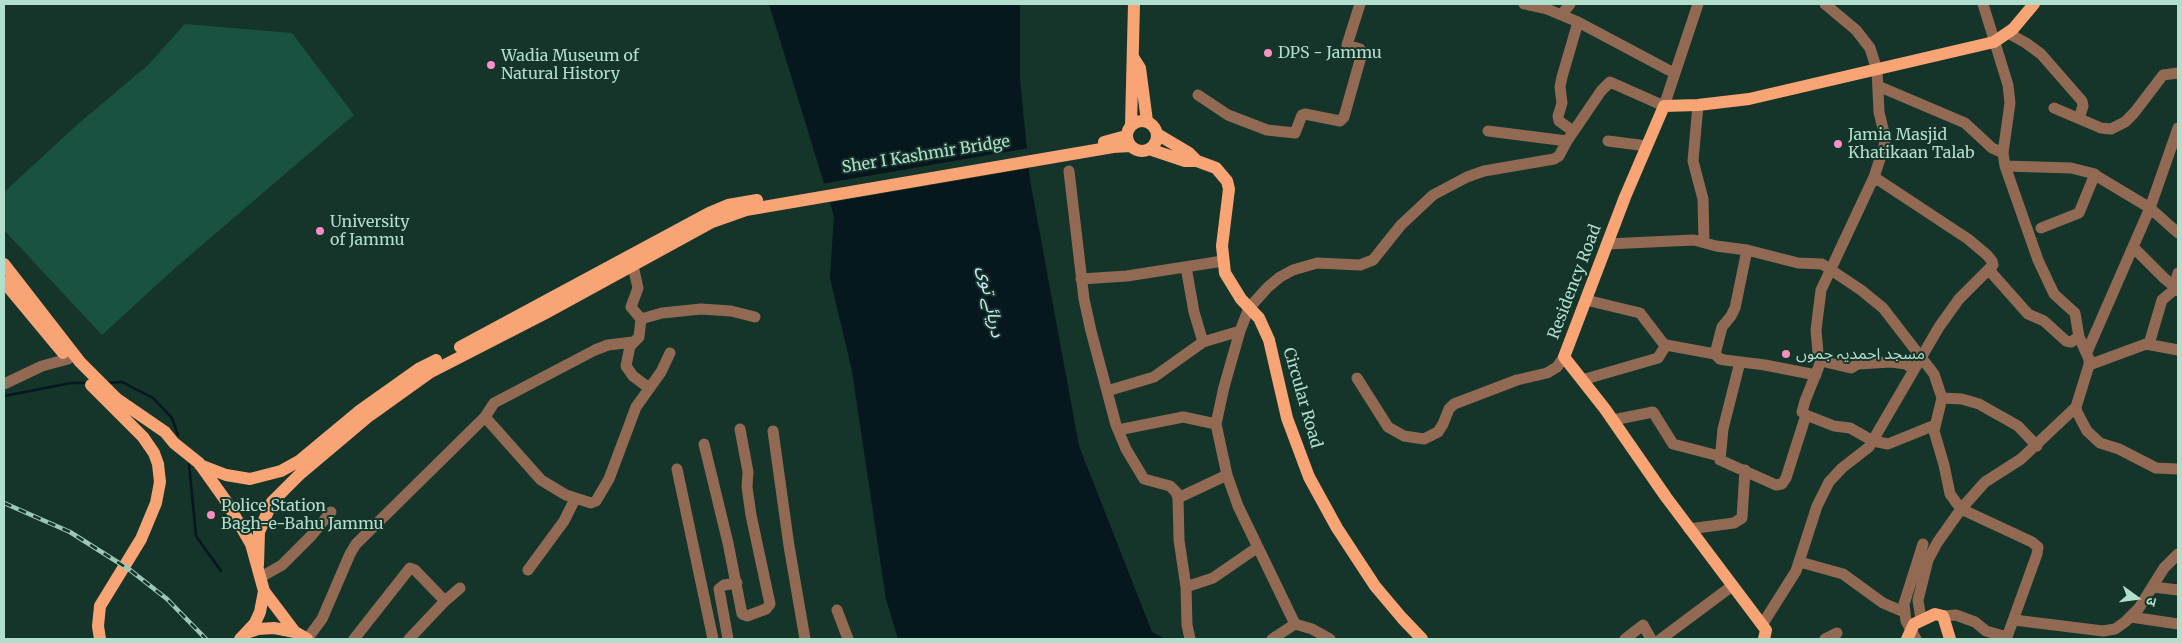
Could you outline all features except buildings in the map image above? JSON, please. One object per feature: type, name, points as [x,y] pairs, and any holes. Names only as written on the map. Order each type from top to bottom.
[{"type":"main road","points":[[1134,4],[1129,136],[1138,150],[1149,149],[1185,161],[1197,161]]},
{"type":"main road","points":[[1664,106],[1698,105],[1749,99],[1994,42],[2008,34],[2018,25],[2034,4]]},
{"type":"main road","points":[[1133,57],[1140,68],[1147,121]]},
{"type":"main road","name":"Residency Road","points":[[1664,106],[1607,244],[1564,357],[1613,420],[1689,529],[1766,633]]},
{"type":"main road","points":[[1129,136],[1135,122],[1147,121],[1154,126],[1157,134],[1154,146],[1149,149]]},
{"type":"main road","points":[[1157,134],[1189,153],[1197,161]]},
{"type":"main road","name":"Sher I Kashmir Bridge","points":[[745,206],[1112,144],[1129,136]]},
{"type":"main road","name":"Circular Road","points":[[1197,161],[1216,168],[1227,181],[1229,189],[1222,246],[1223,262],[1232,286],[1259,318],[1269,340],[1287,418],[1309,477],[1321,501],[1375,586],[1422,639]]},
{"type":"main road","points":[[200,465],[226,475],[250,479],[281,471],[298,461],[358,412],[420,368],[709,213],[728,205],[745,206]]},
{"type":"main road","points":[[260,571],[259,532],[272,502],[299,475],[369,416],[429,373],[745,206]]},
{"type":"main road","points":[[4,264],[82,370]]},
{"type":"main road","points":[[4,282],[68,359],[82,370],[114,402],[143,437],[158,464],[160,482],[156,503],[135,551],[104,598],[98,614],[100,639]]},
{"type":"main road","points":[[114,402],[165,432],[174,443],[200,465],[246,532],[260,571],[264,591],[260,612],[255,623],[243,636]]},
{"type":"main road","points":[[158,464],[164,450],[174,443]]},
{"type":"main road","points":[[264,591],[295,632]]},
{"type":"main road","points":[[1911,636],[1914,624],[1935,614],[1943,616],[1950,639]]},
{"type":"main road","points":[[243,636],[258,629],[274,628],[295,632],[307,639]]},
{"type":"street","points":[[1198,95],[1228,115],[1267,130],[1295,134],[1302,115],[1305,114],[1340,121],[1344,116],[1362,53],[1360,49],[1347,45],[1360,4]]},
{"type":"street","points":[[1524,4],[1562,14],[1674,73]]},
{"type":"street","points":[[1562,14],[1570,4]]},
{"type":"street","name":"Residency Road","points":[[1664,106],[1697,4]]},
{"type":"street","points":[[1825,4],[1863,38],[1870,48],[1877,70],[1879,112],[1885,137],[1874,177],[1821,290],[1816,341],[1821,361],[1802,413],[1834,426],[1850,428],[1873,441],[1888,444],[1934,426]]},
{"type":"street","points":[[1921,620],[1918,600],[1928,560],[1934,547],[1961,509],[1985,482],[2013,465],[2037,446],[2076,407],[2089,365],[2087,352],[2079,337],[2074,313],[2054,294],[2038,260],[2005,166],[2003,153],[2009,93],[1983,4]]},
{"type":"street","points":[[1570,136],[1559,121],[1558,116],[1562,102],[1560,87],[1578,22]]},
{"type":"street","points":[[2008,34],[2026,43],[2041,54],[2076,94],[2083,103],[2079,118]]},
{"type":"street","points":[[2054,108],[2101,128],[2111,129],[2125,122],[2134,113],[2163,75],[2178,74]]},
{"type":"street","points":[[1330,639],[1312,629],[1294,624],[1238,506],[1227,475],[1216,424],[1240,331],[1249,308],[1268,287],[1293,270],[1317,263],[1360,265],[1373,260],[1401,225],[1433,195],[1467,177],[1484,171],[1554,159],[1559,156],[1601,90],[1610,82],[1664,106]]},
{"type":"street","points":[[1878,86],[1965,123],[1992,148],[2003,153]]},
{"type":"street","points":[[1698,105],[1692,161],[1703,199],[1704,242]]},
{"type":"street","points":[[2087,352],[2174,151],[2178,128]]},
{"type":"street","points":[[1488,131],[1540,136],[1570,136]]},
{"type":"street","points":[[1608,141],[1647,146]]},
{"type":"street","points":[[2005,166],[2082,169],[2093,172],[2150,208],[2178,233]]},
{"type":"street","points":[[1069,171],[1081,279],[1091,332],[1118,430],[1126,449],[1144,479],[1170,486],[1176,492],[1178,498],[1179,540],[1186,587],[1187,625],[1190,639]]},
{"type":"street","points":[[2041,228],[2078,214],[2095,175]]},
{"type":"street","points":[[1766,633],[1800,562],[1817,506],[1829,482],[1842,468],[1862,454],[1873,441],[1913,369],[1950,311],[1993,265],[1992,261],[1968,239],[1874,177]]},
{"type":"street","points":[[1607,244],[1687,239],[1716,246],[1747,250],[1798,263],[1822,264],[1831,268],[1883,308],[1934,374],[1942,398],[1934,426],[1935,436],[1944,465],[1949,491],[1961,509],[2032,542],[2038,547],[2009,634],[2005,637],[1986,630],[1975,622],[1952,614],[1943,616]]},
{"type":"street","points":[[2133,247],[2177,290]]},
{"type":"street","points":[[1715,354],[1722,326],[1735,308],[1747,250]]},
{"type":"street","points":[[1081,279],[1116,278],[1223,262]]},
{"type":"street","points":[[633,266],[638,288],[632,307],[639,330],[628,351],[626,369],[649,388]]},
{"type":"street","points":[[1186,267],[1194,312],[1203,342]]},
{"type":"street","points":[[1989,270],[2028,314],[2044,321],[2066,341],[2071,342],[2079,337]]},
{"type":"street","points":[[2177,290],[2178,272]]},
{"type":"street","points":[[2148,344],[2162,300],[2177,290]]},
{"type":"street","points":[[1586,300],[1640,313],[1666,345],[1715,354],[1720,359],[1816,375]]},
{"type":"street","points":[[307,639],[322,618],[356,544],[485,417],[499,399],[639,330],[662,313],[701,309],[731,311],[755,317]]},
{"type":"street","points":[[1107,391],[1159,375],[1203,342],[1240,331]]},
{"type":"street","points":[[2089,365],[2141,345],[2148,344],[2178,350]]},
{"type":"street","points":[[1582,380],[1658,358],[1666,345]]},
{"type":"street","points":[[485,417],[541,480],[575,500],[587,503],[593,502],[604,489],[614,469],[636,407],[661,372],[670,352]]},
{"type":"street","points":[[1357,378],[1388,427],[1404,436],[1424,439],[1438,432],[1449,409],[1454,404],[1525,378],[1547,373],[1557,367],[1564,357]]},
{"type":"street","points":[[4,384],[42,366],[68,359]]},
{"type":"street","points":[[1821,361],[1851,368],[1860,363],[1891,362],[1906,364],[1913,369]]},
{"type":"street","points":[[1740,362],[1723,429],[1719,456],[1722,462],[1745,470],[1761,480],[1776,485],[1782,484],[1806,415]]},
{"type":"street","points":[[1942,398],[1962,399],[1979,404],[2018,426],[2037,446]]},
{"type":"street","points":[[2076,407],[2087,431],[2100,443],[2119,449],[2151,466],[2178,470]]},
{"type":"street","points":[[1613,420],[1653,412],[1673,444],[1719,456]]},
{"type":"street","points":[[1118,430],[1184,417],[1216,424]]},
{"type":"street","points":[[704,444],[743,616],[770,607],[770,599],[747,487],[748,472],[740,428]]},
{"type":"street","points":[[773,431],[789,546],[806,639]]},
{"type":"street","points":[[677,469],[713,639]]},
{"type":"street","points":[[1689,529],[1734,523],[1742,518],[1745,470]]},
{"type":"street","points":[[1178,498],[1227,475]]},
{"type":"street","points":[[528,570],[564,521],[575,500]]},
{"type":"street","points":[[260,571],[282,565],[311,536],[331,512]]},
{"type":"street","points":[[1911,636],[1904,612],[1910,583],[1923,544]]},
{"type":"street","points":[[1186,587],[1213,578],[1258,547]]},
{"type":"street","points":[[2014,620],[2099,635],[2115,629],[2131,617],[2164,568],[2178,554]]},
{"type":"street","points":[[1800,562],[1843,574],[1883,603],[1904,612]]},
{"type":"street","points":[[354,639],[410,568],[415,570],[445,601]]},
{"type":"street","points":[[728,639],[718,594],[719,589],[724,585],[736,584]]},
{"type":"street","points":[[1661,639],[1732,586]]},
{"type":"street","points":[[2153,587],[2178,590]]},
{"type":"street","points":[[409,639],[460,588]]},
{"type":"street","points":[[837,610],[848,639]]},
{"type":"street","points":[[2131,617],[2178,624]]},
{"type":"street","points":[[1272,639],[1294,624]]},
{"type":"street","points":[[1625,639],[1643,625],[1652,639]]},
{"type":"street","points":[[1825,639],[1837,633]]},
{"type":"green space","points":[[185,24],[292,33],[354,115],[174,269],[102,335],[4,230],[4,192],[78,124],[148,65]]},
{"type":"water","name":"دریائے توی","points":[[769,4],[1020,4],[1020,80],[1030,180],[1079,446],[1152,632],[1166,639],[898,639],[886,599],[852,371],[830,278],[834,216]]},
{"type":"pier","points":[[1029,148],[1031,168],[827,203],[821,184]]},
{"type":"waterway","points":[[107,383],[122,382],[153,398],[172,418],[178,435]]},
{"type":"waterway","points":[[4,396],[71,383],[89,383]]},
{"type":"waterway","points":[[189,464],[196,536],[221,571]]},
{"type":"railway","points":[[4,503],[70,532],[130,570],[167,599],[206,639]]},
{"type":"place","name":"DPS - Jammu","points":[[1268,53]]},
{"type":"place","name":"Wadia Museum of Natural History","points":[[491,65]]},
{"type":"place","name":"Jamia Masjid Khatikaan Talab","points":[[1838,144]]},
{"type":"place","name":"University of Jammu","points":[[320,231]]},
{"type":"place","name":"مسجد احمدیہ جموں","points":[[1786,354]]},
{"type":"place","name":"Police Station Bagh-e-Bahu Jammu","points":[[211,515]]}]
